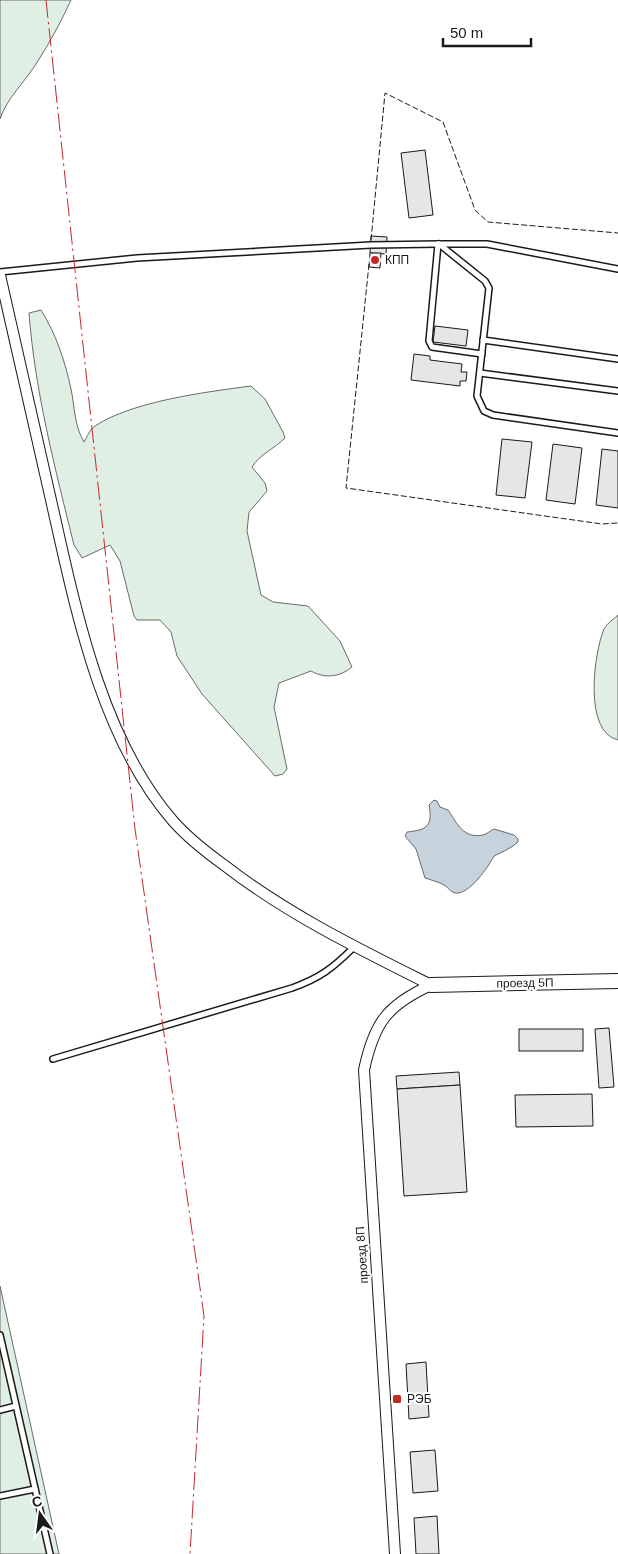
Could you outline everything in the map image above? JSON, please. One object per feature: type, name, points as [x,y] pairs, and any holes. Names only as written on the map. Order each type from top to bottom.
[{"type":"street","points":[[0,273],[79,621],[103,691],[127,750],[152,794],[174,822],[207,852],[248,884],[294,914],[354,947],[431,985]]},
{"type":"street","name":"проезд 5П","points":[[431,985],[618,981]]},
{"type":"street","name":"проезд 8П","points":[[395,1554],[364,1070],[369,1046],[391,1010],[406,997],[431,985]]},
{"type":"lane","points":[[438,244],[485,281],[489,288],[477,396],[484,411],[493,415],[618,433]]},
{"type":"lane","points":[[438,244],[429,341],[432,347],[482,354]]},
{"type":"lane","points":[[0,273],[137,258],[371,245],[438,244],[488,244],[618,269]]},
{"type":"lane","points":[[483,340],[618,359]]},
{"type":"lane","points":[[480,373],[618,391]]},
{"type":"lane","points":[[53,1059],[300,985],[316,979],[335,967],[354,947]]},
{"type":"lane","points":[[0,1335],[50,1554]]},
{"type":"lane","points":[[0,1410],[16,1406]]},
{"type":"lane","points":[[0,1496],[35,1489]]},
{"type":"green space","points":[[0,0],[71,0],[46,49],[11,97],[0,119]]},
{"type":"green space","points":[[41,310],[56,338],[63,358],[77,423],[84,442],[95,426],[129,410],[170,399],[251,386],[265,399],[283,432],[285,438],[252,467],[265,483],[267,491],[249,512],[247,531],[261,595],[273,602],[308,606],[340,641],[352,667],[332,676],[316,674],[311,671],[279,683],[274,707],[287,769],[283,774],[275,776],[202,694],[177,656],[171,632],[160,620],[137,620],[134,616],[120,561],[110,545],[82,558],[74,545],[47,430],[36,372],[29,313]]},
{"type":"green space","points":[[618,615],[618,740],[607,734],[600,723],[594,690],[600,640],[605,627]]},
{"type":"green space","points":[[0,1286],[59,1554],[0,1554]]},
{"type":"shaded area","points":[[434,800],[437,801],[440,807],[448,810],[461,829],[470,835],[483,835],[494,829],[514,835],[518,839],[518,842],[512,847],[494,856],[478,879],[461,892],[454,893],[442,884],[425,878],[416,849],[405,836],[407,832],[419,830],[427,826],[430,818],[429,805]]},
{"type":"building","points":[[425,150],[433,215],[409,218],[401,153]]},
{"type":"building","points":[[371,236],[387,237],[386,254],[370,253]]},
{"type":"building","name":"КПП","points":[[370,253],[381,253],[380,268],[369,267]]},
{"type":"building","points":[[435,326],[468,330],[466,346],[433,342]]},
{"type":"building","points":[[414,354],[430,356],[430,360],[462,364],[461,372],[467,372],[466,381],[460,381],[460,386],[411,380]]},
{"type":"building","points":[[502,439],[532,442],[525,498],[496,495]]},
{"type":"building","points":[[553,444],[582,448],[575,504],[546,500]]},
{"type":"building","points":[[602,449],[618,451],[618,508],[596,505]]},
{"type":"building","points":[[609,1028],[614,1087],[599,1088],[595,1029]]},
{"type":"building","points":[[519,1029],[583,1029],[583,1051],[519,1051]]},
{"type":"building","points":[[459,1072],[460,1085],[397,1089],[396,1076]]},
{"type":"building","points":[[460,1085],[467,1192],[404,1196],[397,1089]]},
{"type":"building","points":[[592,1094],[593,1126],[516,1127],[515,1095]]},
{"type":"building","points":[[426,1362],[429,1417],[409,1419],[406,1364]]},
{"type":"building","points":[[435,1450],[438,1491],[413,1493],[410,1452]]},
{"type":"building","points":[[437,1516],[439,1554],[416,1554],[414,1518]]},
{"type":"fence","points":[[371,240],[385,93],[443,122],[475,210],[488,222],[618,233]]},
{"type":"fence","points":[[369,264],[346,488],[602,524],[618,523]]},
{"type":"power","points":[[46,0],[135,829],[204,1316],[190,1554]]},
{"type":"place","name":"КПП","points":[[375,260]]},
{"type":"place","name":"РЭБ","points":[[397,1399]]}]
